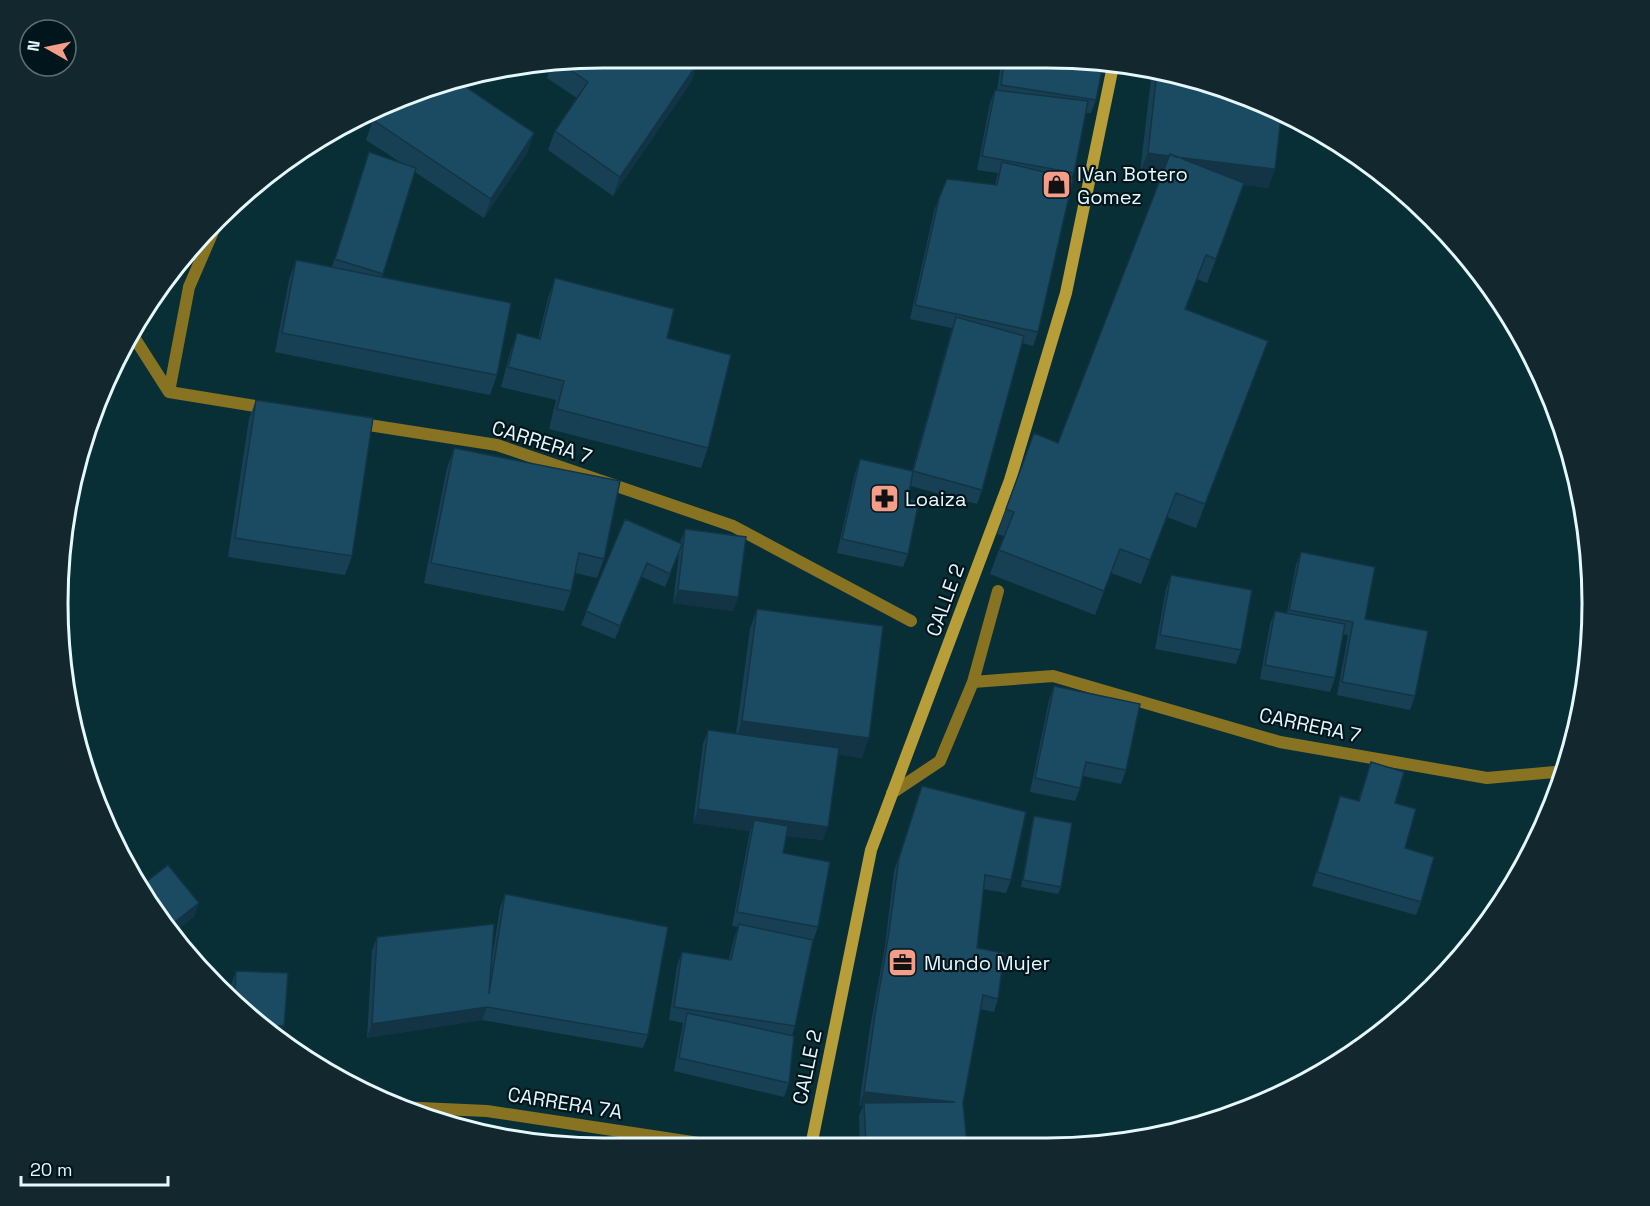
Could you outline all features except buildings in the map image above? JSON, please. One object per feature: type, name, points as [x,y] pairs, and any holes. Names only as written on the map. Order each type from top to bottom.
[{"type":"street","name":"CALLE 2","points":[[813,1138],[871,850],[1010,480],[1066,293],[1112,72]]},
{"type":"street","points":[[169,392],[189,287],[209,240]]},
{"type":"street","points":[[136,341],[169,392],[286,411]]},
{"type":"street","name":"CARRERA 7","points":[[345,421],[497,445],[733,526],[911,621]]},
{"type":"street","points":[[891,793],[940,761],[973,682],[998,591]]},
{"type":"street","name":"CARRERA 7","points":[[973,682],[1053,676],[1280,742],[1487,778],[1555,772]]},
{"type":"street","name":"CARRERA 7A","points":[[426,1108],[487,1111],[666,1138]]},
{"type":"place","name":"IVan Botero Gomez","points":[[1056,185]]},
{"type":"place","name":"Loaiza","points":[[884,499]]},
{"type":"place","name":"Mundo Mujer","points":[[903,963]]}]
